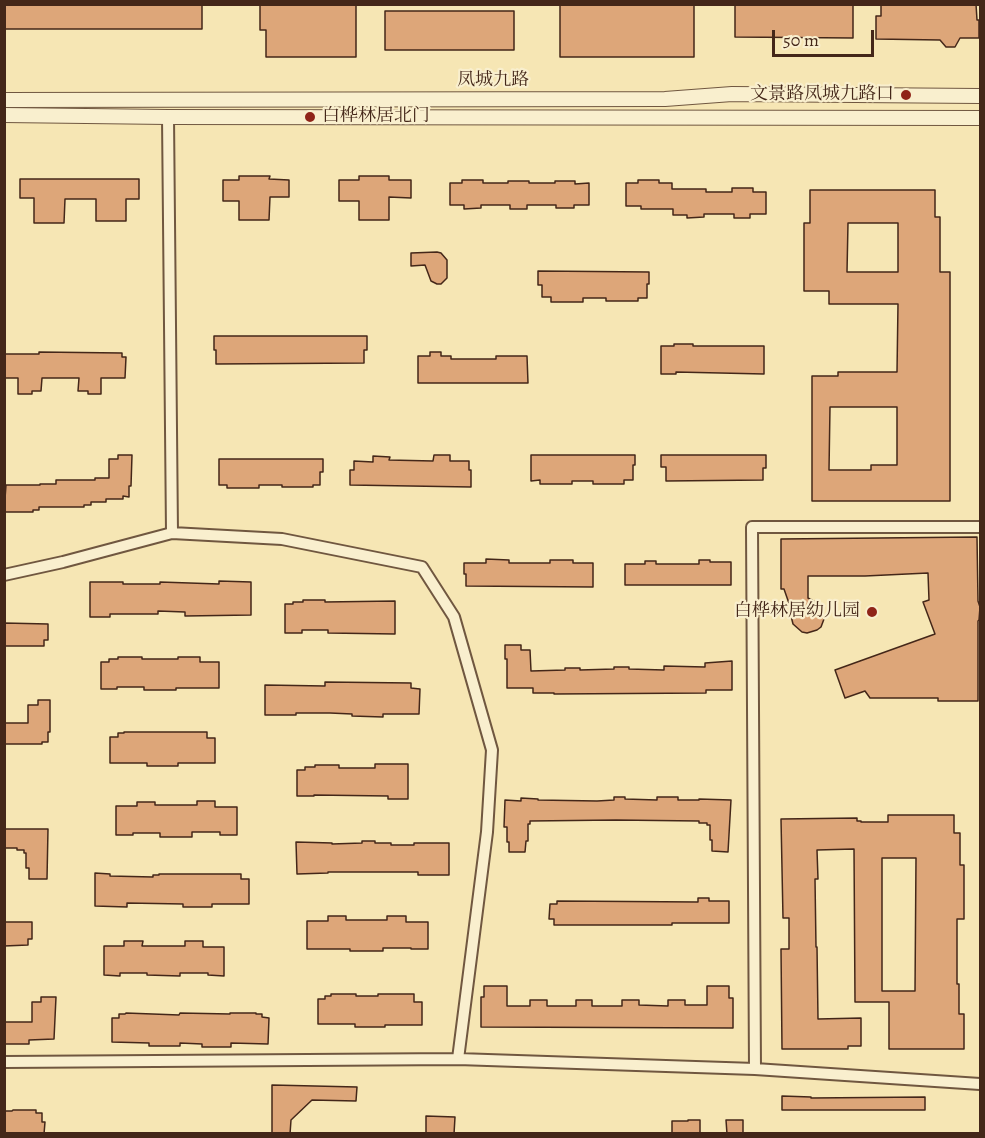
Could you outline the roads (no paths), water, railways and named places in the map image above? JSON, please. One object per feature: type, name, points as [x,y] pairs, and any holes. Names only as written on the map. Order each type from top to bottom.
[{"type":"street","name":"凤城九路","points":[[4,100],[665,99],[732,94],[981,96]]},
{"type":"street","name":"凤城九路","points":[[4,115],[981,118]]},
{"type":"street","points":[[168,117],[172,533]]},
{"type":"street","points":[[755,1069],[752,527],[981,527]]},
{"type":"street","points":[[4,575],[172,533],[282,539],[422,567],[454,617],[492,750],[487,832],[458,1059]]},
{"type":"street","points":[[4,1062],[458,1059],[755,1069],[981,1084]]},
{"type":"place","name":"文景路凤城九路口","points":[[906,95]]},
{"type":"place","name":"白桦林居北门","points":[[310,117]]},
{"type":"place","name":"白桦林居幼儿园","points":[[872,612]]}]
